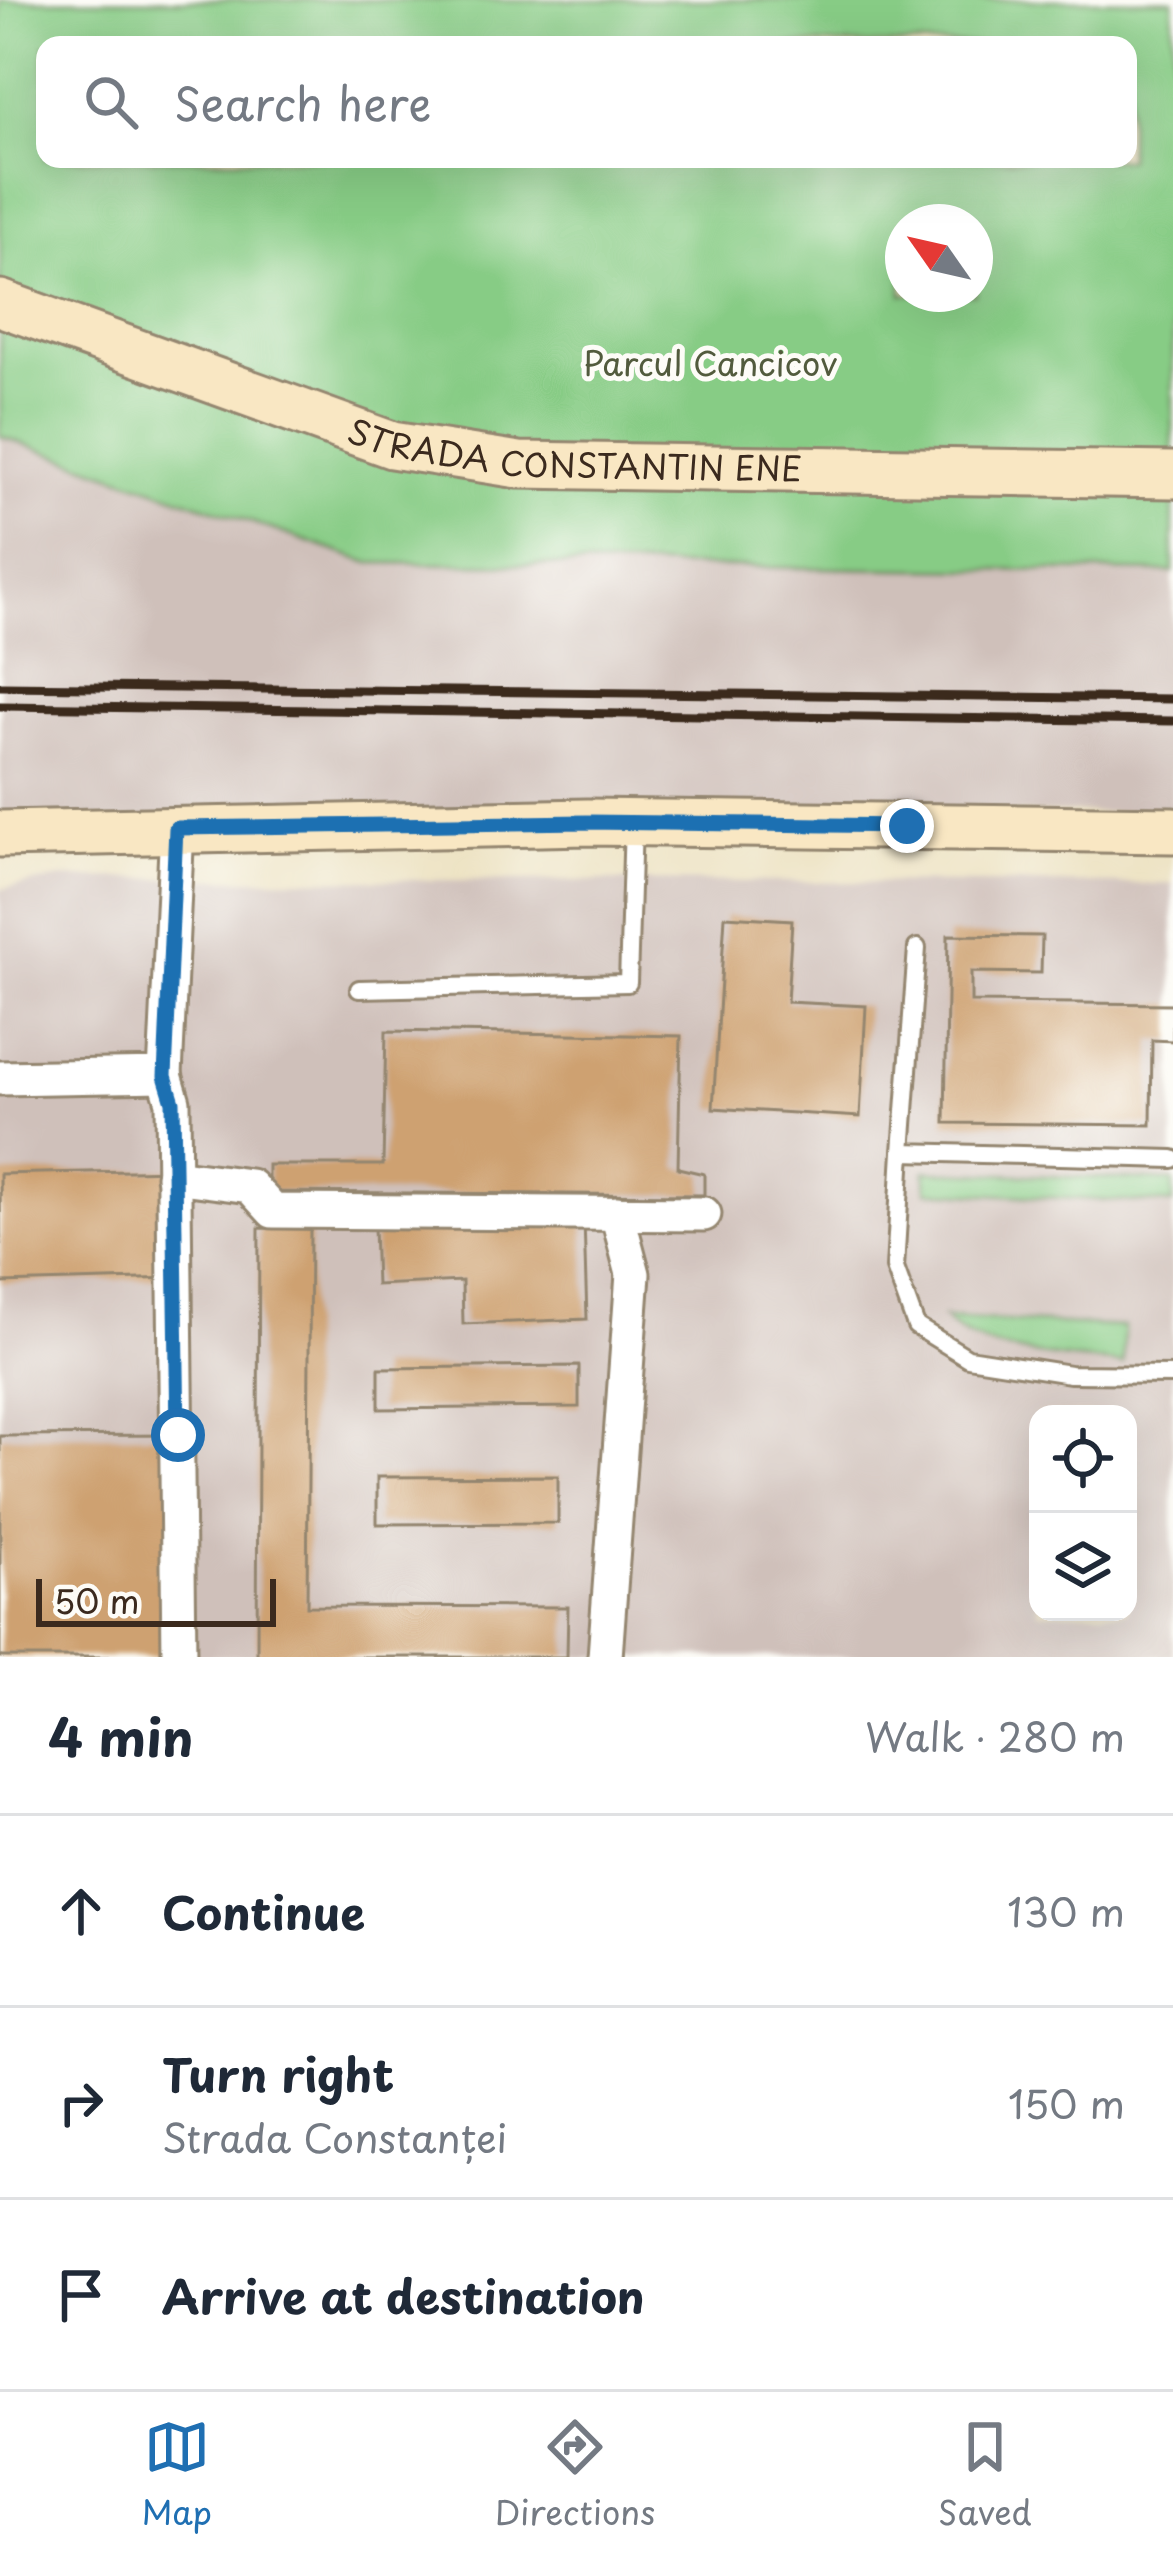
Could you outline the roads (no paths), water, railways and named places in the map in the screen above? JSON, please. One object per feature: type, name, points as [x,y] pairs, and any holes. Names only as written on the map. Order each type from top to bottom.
[{"type":"main road","name":"STRADA CONSTANTIN ENE","points":[[0,304],[392,445],[520,465],[1173,476]]},
{"type":"main road","points":[[0,834],[633,822],[1173,830]]},
{"type":"street","points":[[176,828],[165,1076],[173,1102],[179,1657]]},
{"type":"street","points":[[0,1078],[165,1076]]},
{"type":"street","points":[[173,1176],[250,1186],[273,1211],[704,1214]]},
{"type":"street","points":[[605,1657],[633,1274],[617,1213]]},
{"type":"lane","points":[[359,989],[628,983],[633,822]]},
{"type":"lane","points":[[917,948],[895,1268],[916,1326],[968,1358],[1070,1374],[1173,1376]]},
{"type":"lane","points":[[902,1152],[1173,1159]]},
{"type":"railway","points":[[0,686],[1173,699]]},
{"type":"railway","points":[[0,706],[1173,721]]},
{"type":"park label","name":"Parcul Cancicov","points":[[710,364]]}]
